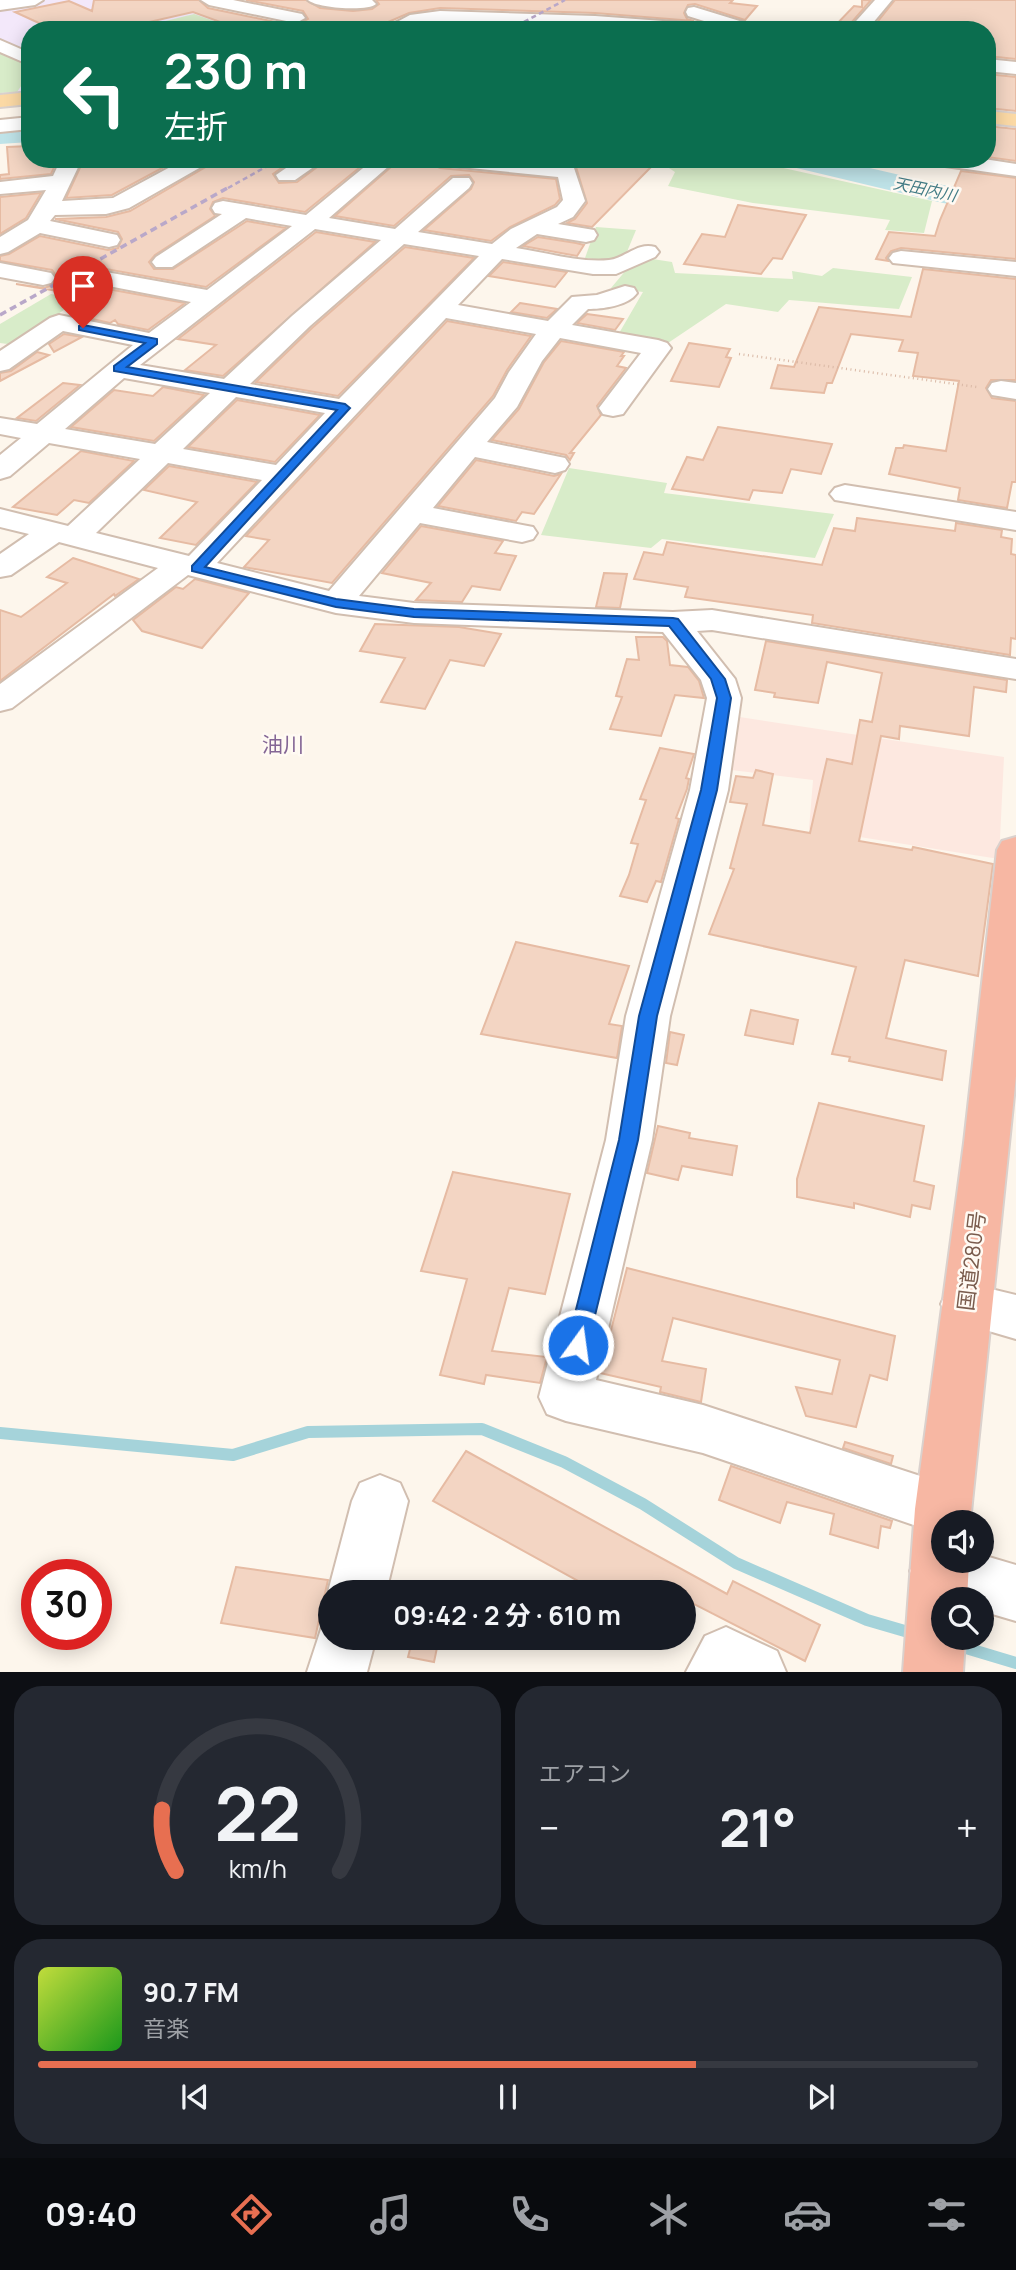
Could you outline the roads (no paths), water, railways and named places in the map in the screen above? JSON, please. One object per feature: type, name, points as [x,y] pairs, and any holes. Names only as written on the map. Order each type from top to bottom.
[{"type":"highway","name":"国道280号","points":[[933,1666],[943,1509],[1013,909],[1016,850]]},
{"type":"main road","points":[[0,101],[21,95]]},
{"type":"main road","points":[[996,118],[1016,120]]},
{"type":"street","points":[[0,5],[34,0]]},
{"type":"street","points":[[209,0],[296,18]]},
{"type":"street","points":[[316,0],[368,4],[349,20]]},
{"type":"street","points":[[481,16],[497,0]]},
{"type":"street","points":[[865,21],[884,0]]},
{"type":"street","points":[[677,8],[720,21]]},
{"type":"street","points":[[416,21],[424,18],[481,16],[565,21]]},
{"type":"street","points":[[0,46],[21,56]]},
{"type":"street","points":[[996,66],[1016,68]]},
{"type":"street","points":[[0,126],[21,124]]},
{"type":"street","points":[[996,167],[1016,170]]},
{"type":"street","points":[[0,247],[42,216],[67,168]]},
{"type":"street","points":[[14,215],[42,216],[121,203],[185,168]]},
{"type":"street","points":[[287,175],[299,168]]},
{"type":"street","points":[[0,470],[118,369],[376,168]]},
{"type":"street","points":[[0,701],[189,567],[285,475],[439,309],[498,251],[519,234],[565,212],[574,201],[577,168]]},
{"type":"street","points":[[0,188],[59,182]]},
{"type":"street","points":[[0,568],[64,534],[163,454],[301,321],[461,183]]},
{"type":"street","points":[[164,262],[232,209],[593,267],[616,267],[647,252]]},
{"type":"street","points":[[42,216],[109,240]]},
{"type":"street","points":[[534,227],[586,235]]},
{"type":"street","points":[[901,258],[1016,269]]},
{"type":"street","points":[[0,270],[43,278]]},
{"type":"street","points":[[106,279],[211,298]]},
{"type":"street","points":[[336,603],[507,401],[523,367],[555,328],[581,302],[600,302],[625,293]]},
{"type":"street","points":[[439,309],[658,348],[613,408]]},
{"type":"street","points":[[0,363],[59,323],[153,342]]},
{"type":"street","points":[[118,369],[345,408]]},
{"type":"street","points":[[0,426],[285,475]]},
{"type":"street","points":[[468,447],[555,464]]},
{"type":"street","points":[[845,494],[1016,521]]},
{"type":"street","points":[[413,513],[522,533]]},
{"type":"street","points":[[0,518],[336,603],[414,613],[673,622],[712,620],[1016,669]]},
{"type":"street","points":[[673,622],[723,689],[722,726],[709,790],[648,1016],[629,1140],[566,1396],[703,1429],[943,1509]]},
{"type":"street","points":[[966,1304],[1016,1317]]},
{"type":"street","points":[[360,1580],[380,1501]]},
{"type":"street","points":[[939,1580],[1016,1593]]},
{"type":"street","points":[[337,1671],[342,1650]]},
{"type":"street","points":[[716,1671],[726,1657],[756,1671]]},
{"type":"waterway","name":"天田内川","points":[[0,136],[21,135]]},
{"type":"waterway","name":"天田内川","points":[[832,168],[943,194],[1016,205]]},
{"type":"waterway","points":[[0,1433],[233,1455],[308,1432],[482,1429],[564,1462],[643,1504],[736,1563],[867,1620],[915,1634]]},
{"type":"waterway","points":[[973,1650],[1016,1663]]},
{"type":"railway","points":[[526,21],[565,0]]},
{"type":"railway","points":[[228,188],[264,168]]},
{"type":"railway","points":[[0,315],[231,186]]},
{"type":"district","name":"油川","points":[[283,745]]}]
